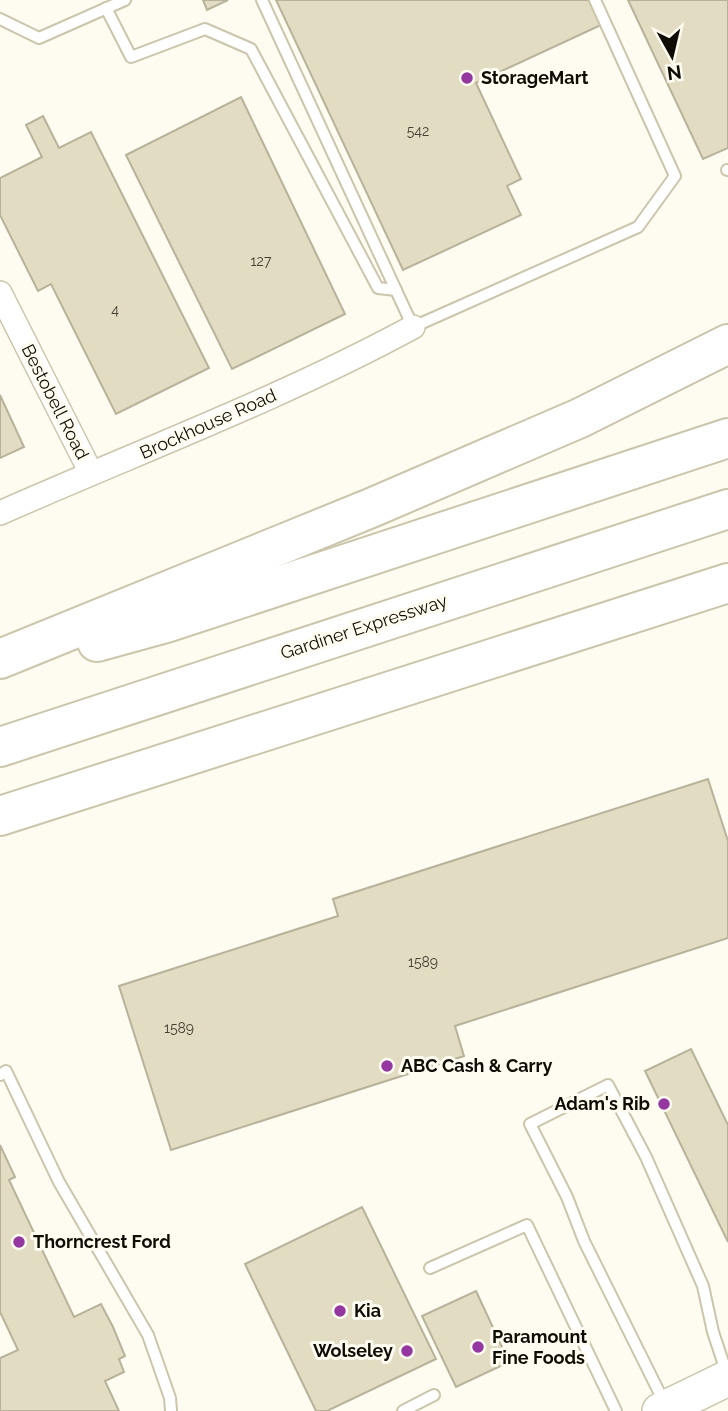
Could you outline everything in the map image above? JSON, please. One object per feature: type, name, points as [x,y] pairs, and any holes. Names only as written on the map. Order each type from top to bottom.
[{"type":"highway","points":[[0,659],[371,508],[580,418],[728,344]]},
{"type":"highway","points":[[0,669],[166,623],[728,438]]},
{"type":"highway","name":"Gardiner Expressway","points":[[0,747],[728,509]]},
{"type":"highway","points":[[0,816],[728,583]]},
{"type":"main road","points":[[664,1409],[728,1377]]},
{"type":"street","name":"Bestobell Road","points":[[0,293],[91,473]]},
{"type":"street","name":"Brockhouse Road","points":[[0,513],[91,473],[138,456],[321,373],[413,327]]},
{"type":"lane","points":[[0,19],[39,38],[125,0]]},
{"type":"lane","points":[[262,0],[413,327],[639,227],[675,176],[595,0]]},
{"type":"lane","points":[[106,8],[131,57],[205,29],[251,50],[378,288],[396,290]]},
{"type":"lane","points":[[0,1075],[6,1071],[60,1182],[148,1335],[170,1398],[171,1411]]},
{"type":"lane","points":[[664,1409],[584,1241],[567,1197],[530,1124],[608,1085],[646,1157],[704,1286],[713,1332],[728,1377]]},
{"type":"lane","points":[[430,1268],[527,1225],[616,1411]]},
{"type":"lane","points":[[403,1411],[434,1395]]},
{"type":"building","points":[[203,0],[228,0],[207,10]]},
{"type":"building","points":[[276,0],[589,0],[601,25],[476,83],[521,179],[507,186],[521,215],[403,270]]},
{"type":"building","points":[[628,0],[728,0],[728,148],[703,159]]},
{"type":"building","points":[[241,97],[345,314],[232,369],[126,155]]},
{"type":"building","points":[[43,116],[59,148],[91,132],[209,368],[116,414],[51,284],[38,291],[0,215],[0,178],[42,157],[26,125]]},
{"type":"building","points":[[0,395],[24,447],[0,458]]},
{"type":"building","points":[[708,779],[728,841],[728,938],[455,1026],[464,1056],[171,1150],[119,986],[338,916],[333,899]]},
{"type":"building","points":[[691,1049],[728,1125],[728,1242],[645,1071]]},
{"type":"building","name":"Thorncrest Ford","points":[[0,1145],[15,1177],[9,1180],[74,1317],[101,1304],[113,1327],[125,1356],[119,1359],[124,1372],[105,1381],[119,1411],[0,1411],[0,1358],[18,1350],[0,1312]]},
{"type":"building","name":"Kia","points":[[362,1207],[436,1359],[327,1411],[316,1411],[245,1264]]},
{"type":"building","points":[[476,1291],[509,1362],[456,1387],[422,1316]]},
{"type":"place","name":"StorageMart","points":[[467,78]]},
{"type":"place","name":"ABC Cash & Carry","points":[[387,1066]]},
{"type":"place","name":"Adam's Rib","points":[[664,1104]]},
{"type":"place","name":"Thorncrest Ford","points":[[19,1242]]},
{"type":"place","name":"Kia","points":[[340,1311]]},
{"type":"place","name":"Paramount Fine Foods","points":[[478,1347]]},
{"type":"place","name":"Wolseley","points":[[407,1351]]}]
